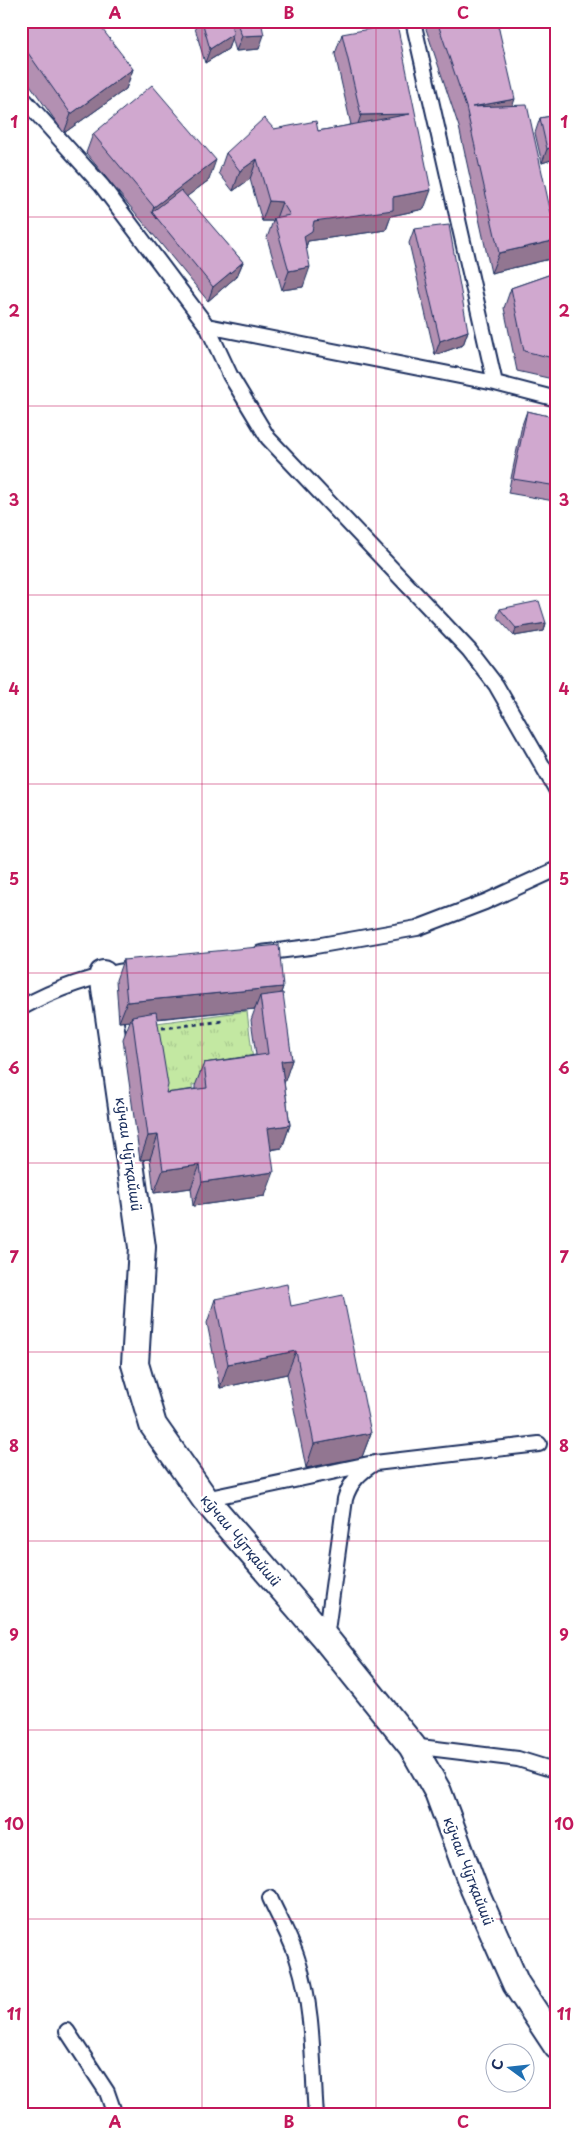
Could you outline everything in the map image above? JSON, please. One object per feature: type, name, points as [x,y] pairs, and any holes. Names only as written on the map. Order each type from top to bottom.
[{"type":"street","name":"кӯчаи Чӯтқайшӣ","points":[[103,974],[142,1247],[135,1364],[153,1425],[205,1499],[326,1639],[412,1746],[438,1792],[474,1889],[516,1984],[557,2046]]},
{"type":"lane","points":[[413,21],[495,383]]},
{"type":"lane","points":[[21,96],[102,186],[207,326],[230,375],[268,438],[469,650],[496,686],[557,791]]},
{"type":"lane","points":[[207,326],[495,383],[557,399]]},
{"type":"lane","points":[[246,955],[310,947],[417,928],[485,902],[557,869]]},
{"type":"lane","points":[[21,1008],[35,1000],[103,974],[153,966]]},
{"type":"lane","points":[[205,1499],[375,1463],[539,1444]]},
{"type":"lane","points":[[326,1639],[344,1499],[354,1480],[375,1463]]},
{"type":"lane","points":[[412,1746],[518,1759],[557,1771]]},
{"type":"lane","points":[[270,1898],[298,1960],[304,1983],[308,2004],[316,2115]]},
{"type":"lane","points":[[67,2031],[107,2092],[116,2115]]},
{"type":"path","points":[[112,1034],[224,1021]]},
{"type":"green space","points":[[247,1011],[255,1077],[192,1085],[194,1105],[159,1109],[149,1024]]},
{"type":"building","points":[[31,21],[96,21],[133,69],[71,114],[21,43],[21,28]]},
{"type":"building","points":[[202,21],[231,21],[233,34],[210,49]]},
{"type":"building","points":[[236,21],[261,21],[264,35],[242,36]]},
{"type":"building","points":[[437,21],[497,21],[515,99],[472,107],[527,105],[557,240],[499,253],[466,107]]},
{"type":"building","points":[[397,24],[431,190],[393,197],[393,210],[314,221],[312,231],[304,236],[310,267],[289,271],[274,218],[290,215],[282,202],[269,201],[257,159],[240,171],[226,153],[264,118],[274,129],[316,121],[318,131],[410,114],[361,115],[342,34]]},
{"type":"building","points":[[152,85],[216,160],[154,207],[93,134]]},
{"type":"building","points":[[557,115],[557,145],[547,149],[540,118]]},
{"type":"building","points":[[181,190],[243,262],[213,287],[152,212]]},
{"type":"building","points":[[449,225],[468,331],[440,341],[414,229]]},
{"type":"building","points":[[557,272],[557,359],[524,351],[511,288]]},
{"type":"building","points":[[527,411],[557,418],[557,486],[513,479]]},
{"type":"building","points":[[539,601],[546,623],[516,628],[500,609]]},
{"type":"building","points":[[279,945],[283,987],[127,1002],[123,960]]},
{"type":"building","points":[[283,993],[292,1060],[281,1061],[290,1125],[268,1128],[274,1172],[202,1182],[200,1165],[163,1170],[158,1135],[148,1136],[132,1016],[156,1012],[168,1085],[166,1093],[207,1088],[204,1063],[268,1054],[260,996]]},
{"type":"building","points":[[287,1284],[291,1306],[343,1295],[371,1433],[314,1444],[296,1351],[228,1364],[215,1299]]}]
